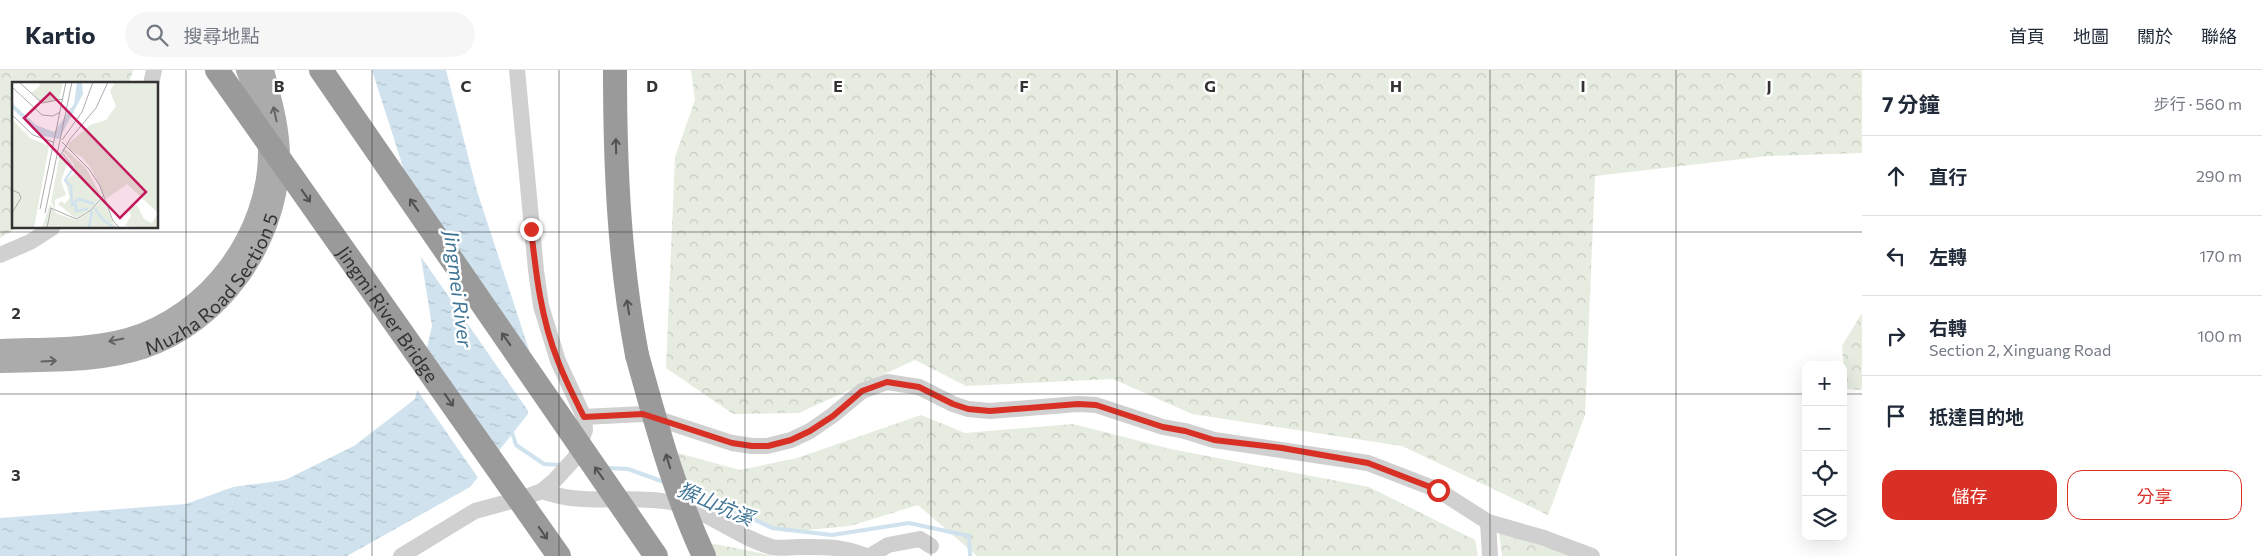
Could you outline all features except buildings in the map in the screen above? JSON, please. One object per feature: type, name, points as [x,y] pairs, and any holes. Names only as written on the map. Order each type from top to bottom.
[{"type":"highway","name":"Jingmi River Bridge","points":[[217,70],[558,556]]},
{"type":"highway","points":[[320,70],[656,556]]},
{"type":"highway","points":[[616,70],[617,201],[628,306],[637,355],[671,473],[688,521],[704,556]]},
{"type":"main road","name":"Muzha Road Section 5","points":[[0,349],[98,344],[128,338],[155,328],[188,309],[210,288],[232,262],[244,244],[254,221],[264,178],[268,150],[259,105],[246,70]]},
{"type":"main road","name":"Muzha Road Section 5","points":[[0,363],[96,359],[143,349],[164,340],[190,325],[211,308],[234,283],[253,258],[266,231],[276,198],[280,162],[277,117],[264,70]]},
{"type":"street","points":[[402,556],[475,511],[523,498],[548,486],[575,458],[585,423],[558,361],[541,306],[534,254],[517,70]]},
{"type":"street","points":[[0,255],[30,242],[50,229]]},
{"type":"street","points":[[585,423],[643,414],[732,443],[760,446],[791,440],[810,431],[833,416],[862,391],[887,382],[919,387],[953,404],[968,409],[990,411],[1078,404],[1096,405],[1163,427],[1185,431],[1214,440],[1282,448],[1368,463],[1438,490],[1488,522],[1544,538],[1592,556]]},
{"type":"street","points":[[548,486],[561,498],[651,500],[672,503],[709,515],[756,542],[774,547],[848,549],[866,556]]},
{"type":"street","points":[[1488,522],[1490,556]]},
{"type":"street","points":[[870,556],[888,545],[920,539],[931,546]]},
{"type":"green space","points":[[0,70],[133,70],[130,82],[12,82],[12,229],[15,229],[0,238]]},
{"type":"green space","points":[[691,70],[1862,70],[1862,153],[1768,156],[1595,176],[1585,415],[1548,515],[1402,446],[1192,414],[1113,379],[966,386],[915,360],[799,413],[733,414],[666,368],[675,157],[695,100]]},
{"type":"green space","points":[[1862,313],[1862,390],[1847,389],[1847,361],[1843,361],[1842,346]]},
{"type":"green space","points":[[921,415],[965,433],[1073,424],[1171,449],[1369,487],[1475,540],[1478,556],[977,556],[918,505],[850,526],[785,532],[672,491],[663,449],[740,470],[797,458]]},
{"type":"green space","points":[[1499,532],[1566,554],[1569,556],[1502,556]]},
{"type":"green space","points":[[689,539],[775,556],[699,556]]},
{"type":"water","name":"Jingmei River","points":[[372,70],[446,70],[477,191],[529,350],[528,414],[470,487],[347,556],[0,556],[0,518],[186,504],[233,487],[285,480],[354,446],[415,399],[432,326],[410,189]]},
{"type":"pier","points":[[408,190],[531,361],[531,415],[417,251]]},
{"type":"pier","points":[[425,345],[500,453],[479,479],[415,387]]},
{"type":"waterway","name":"猴山坑溪","points":[[511,429],[516,445],[544,464],[562,465]]},
{"type":"waterway","name":"猴山坑溪","points":[[606,468],[628,469],[664,482]]},
{"type":"waterway","name":"猴山坑溪","points":[[687,490],[709,498],[772,528],[832,535],[909,523],[969,536],[970,556]]},
{"type":"route","points":[[531,229],[541,306],[547,328],[558,361],[584,417],[643,414],[732,443],[768,446],[791,440],[810,431],[833,416],[862,391],[887,382],[919,387],[953,404],[968,409],[990,411],[1078,404],[1096,405],[1163,427],[1185,431],[1214,440],[1282,448],[1368,463],[1438,490]]}]
